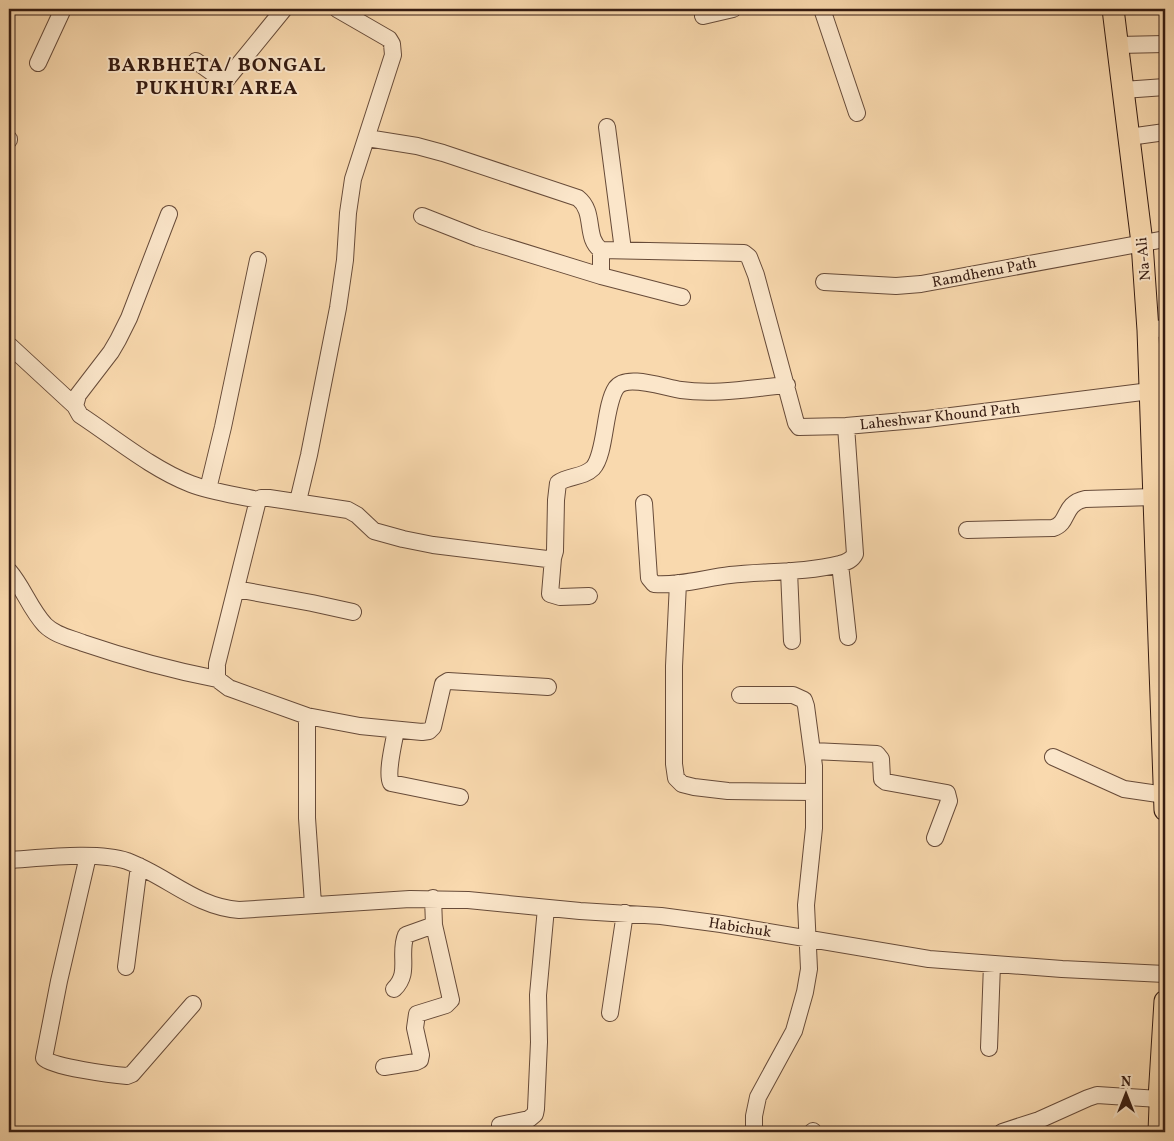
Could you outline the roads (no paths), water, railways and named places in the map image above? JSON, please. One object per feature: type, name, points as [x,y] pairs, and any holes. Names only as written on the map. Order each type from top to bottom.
[{"type":"main road","name":"Na-Ali","points":[[1114,9],[1142,243],[1157,329],[1150,391],[1154,497],[1161,590],[1165,789]]},
{"type":"main road","points":[[1159,1132],[1159,1099],[1165,1001]]},
{"type":"street","points":[[38,63],[64,9]]},
{"type":"street","points":[[196,61],[221,79],[228,79],[284,9]]},
{"type":"street","points":[[298,501],[338,308],[353,179],[392,55],[392,44],[388,39],[337,9]]},
{"type":"street","points":[[703,16],[733,9]]},
{"type":"street","points":[[822,9],[857,113]]},
{"type":"street","points":[[1118,45],[1165,44]]},
{"type":"street","points":[[1123,90],[1165,87]]},
{"type":"street","points":[[607,127],[622,250]]},
{"type":"street","points":[[1129,137],[1165,132]]},
{"type":"street","points":[[367,138],[417,146],[443,153],[578,198],[588,209],[593,240],[601,250],[744,253],[749,257],[756,275],[796,423],[799,427],[846,426]]},
{"type":"street","points":[[75,406],[78,395],[111,352],[129,318],[169,214]]},
{"type":"street","points":[[422,216],[478,238],[601,276],[682,297]]},
{"type":"street","name":"Ramdhenu Path","points":[[824,282],[889,286],[921,284],[1165,238]]},
{"type":"street","points":[[601,250],[601,276]]},
{"type":"street","points":[[208,489],[224,427],[258,260]]},
{"type":"street","points":[[10,346],[75,406],[80,415],[151,463],[191,484],[258,500],[269,498],[298,501],[348,510],[357,515],[374,531],[403,539],[530,558],[553,558]]},
{"type":"street","points":[[589,596],[560,597],[550,594],[555,550],[557,486],[563,479],[584,474],[595,466],[612,397],[616,388],[620,384],[634,381],[681,390],[710,392],[787,385]]},
{"type":"street","name":"Laheshwar Khound Path","points":[[840,564],[852,559],[855,554],[846,426],[942,417],[1150,391]]},
{"type":"street","points":[[967,530],[1053,528],[1061,524],[1069,508],[1076,502],[1084,499],[1154,497]]},
{"type":"street","points":[[217,679],[218,664],[258,500]]},
{"type":"street","points":[[644,503],[650,582],[659,585],[729,575],[789,571],[840,564],[848,637]]},
{"type":"street","points":[[9,571],[21,586],[39,617],[52,631],[122,657],[173,671],[217,679],[229,688],[307,716],[360,726],[422,732],[429,731],[434,727],[443,684],[448,681],[548,687]]},
{"type":"street","points":[[789,571],[792,640]]},
{"type":"street","points":[[678,583],[674,666],[674,772],[676,778],[682,784],[710,789],[814,792]]},
{"type":"street","points":[[236,589],[352,612]]},
{"type":"street","points":[[740,695],[793,695],[804,700],[813,751],[814,828],[807,893],[809,969],[799,1015],[788,1043],[758,1097],[754,1116],[754,1132]]},
{"type":"street","points":[[307,716],[307,818],[313,904]]},
{"type":"street","points":[[396,730],[389,781],[391,783],[460,797]]},
{"type":"street","points":[[813,751],[876,754],[880,759],[882,779],[886,782],[947,793],[949,801],[935,838]]},
{"type":"street","points":[[1053,757],[1124,789],[1165,789]]},
{"type":"street","points":[[88,856],[59,981],[44,1058],[48,1062],[75,1068],[127,1076],[132,1074],[193,1004]]},
{"type":"street","name":"Habichuk","points":[[9,860],[88,856],[125,860],[204,902],[226,909],[239,910],[433,898],[703,921],[902,955],[1062,969],[1165,972]]},
{"type":"street","points":[[126,967],[139,866]]},
{"type":"street","points":[[384,1067],[420,1060],[421,1056],[415,1028],[417,1014],[446,1005],[451,1000],[434,925],[433,898]]},
{"type":"street","points":[[500,1125],[529,1119],[535,1114],[536,1110],[539,1042],[538,995],[546,908]]},
{"type":"street","points":[[610,1013],[625,913]]},
{"type":"street","points":[[394,989],[399,985],[404,975],[404,941],[406,936],[434,925]]},
{"type":"street","points":[[989,1048],[992,964]]},
{"type":"street","points":[[1002,1132],[1039,1120],[1097,1095],[1159,1099]]},
{"type":"district","name":"BARBHETA/ BONGAL PUKHURI AREA","points":[[217,76]]}]
